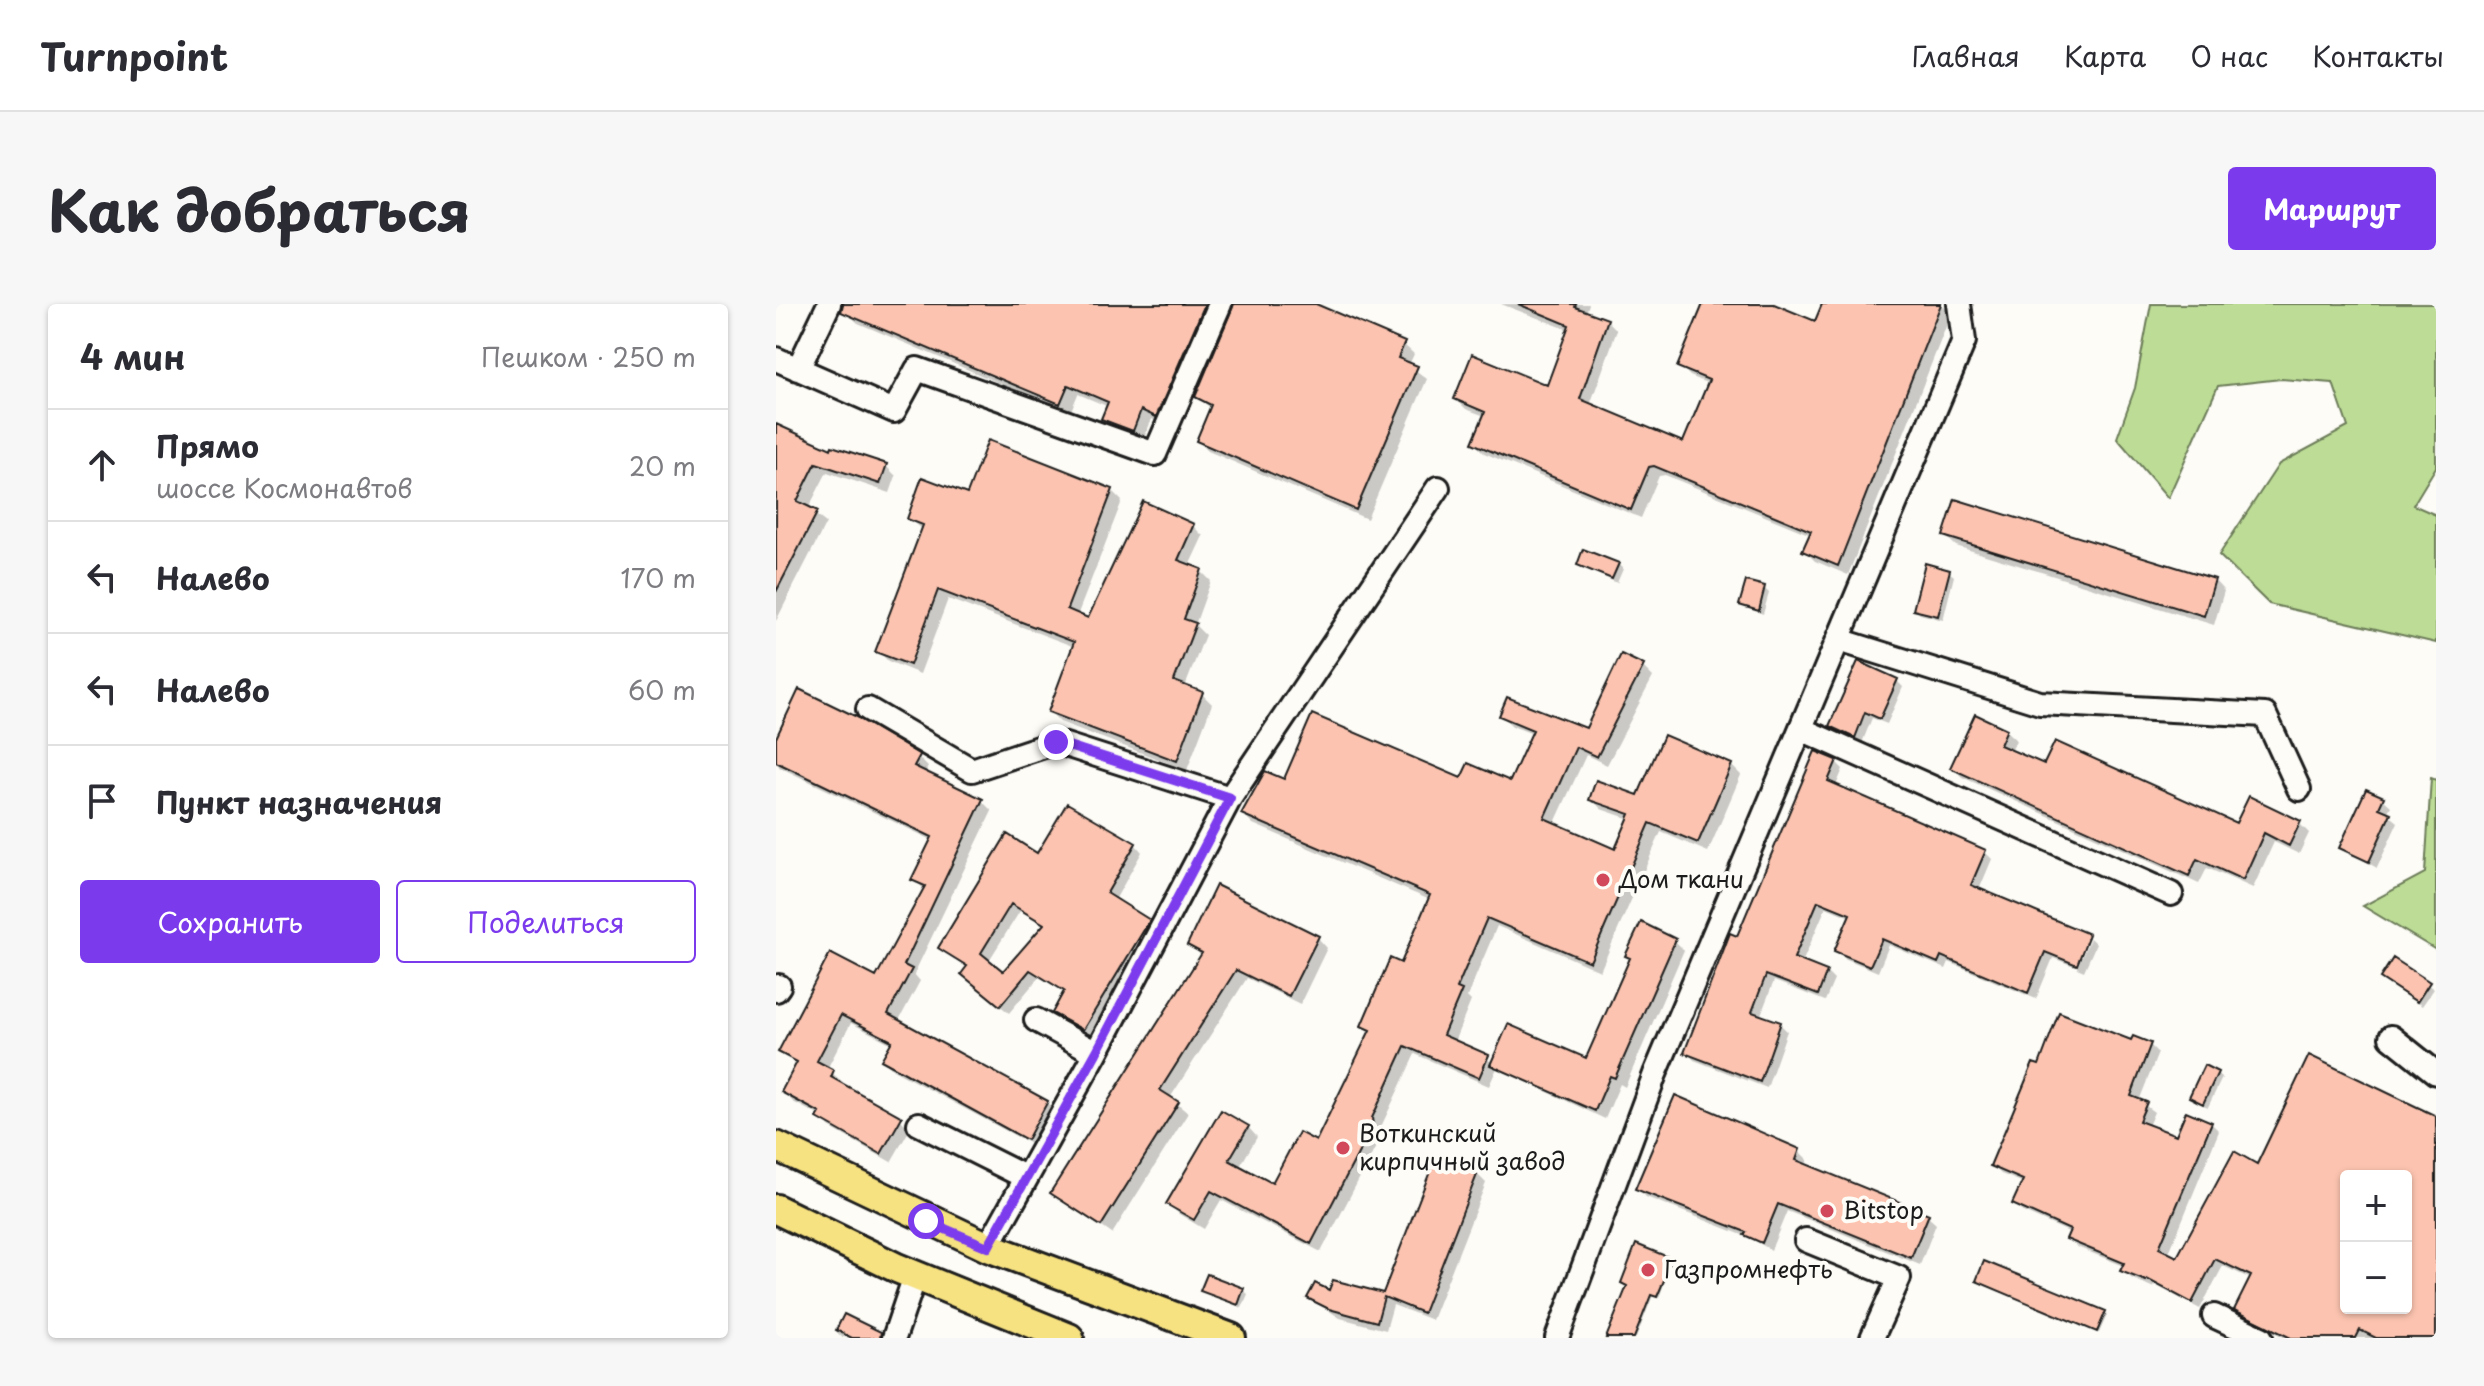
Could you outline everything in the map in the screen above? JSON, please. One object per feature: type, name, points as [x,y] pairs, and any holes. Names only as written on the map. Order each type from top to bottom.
[{"type":"main road","points":[[776,1146],[988,1247],[1231,1338]]},
{"type":"main road","points":[[776,1209],[915,1276],[1069,1338]]},
{"type":"lane","points":[[798,369],[829,304]]},
{"type":"lane","points":[[776,359],[894,411],[917,369],[1155,454],[1220,304]]},
{"type":"lane","points":[[1557,1338],[1655,1074],[1964,341],[1959,304]]},
{"type":"lane","points":[[988,1247],[1096,1053],[1230,798],[1438,488]]},
{"type":"lane","points":[[1839,640],[2040,703],[2265,715],[2299,789]]},
{"type":"lane","points":[[868,709],[972,770],[1056,742],[1230,798]]},
{"type":"lane","points":[[1801,729],[2171,894]]},
{"type":"lane","points":[[1036,1020],[1096,1053]]},
{"type":"lane","points":[[2391,1037],[2436,1073]]},
{"type":"lane","points":[[919,1124],[1025,1177]]},
{"type":"lane","points":[[1806,1240],[1899,1278],[1872,1338]]},
{"type":"lane","points":[[894,1338],[915,1276]]},
{"type":"lane","points":[[2214,1316],[2261,1338]]},
{"type":"green space","points":[[2151,304],[2436,304],[2436,467],[2413,505],[2436,515],[2436,643],[2269,604],[2219,555],[2279,464],[2348,427],[2333,383],[2281,379],[2218,386],[2168,498],[2117,438],[2135,388]]},
{"type":"green space","points":[[2431,778],[2436,780],[2436,950],[2363,906],[2425,873]]},
{"type":"building","points":[[843,304],[1205,304],[1156,417],[1141,410],[1133,431],[1101,419],[1108,402],[1068,385],[1060,404],[841,312]]},
{"type":"building","points":[[1234,304],[1316,304],[1405,342],[1398,358],[1418,366],[1356,510],[1196,441],[1211,405],[1195,397]]},
{"type":"building","points":[[1518,304],[1576,304],[1575,307],[1608,319],[1580,399],[1683,442],[1709,380],[1677,367],[1703,304],[1774,304],[1815,321],[1822,304],[1941,304],[1838,566],[1802,551],[1811,531],[1654,466],[1649,467],[1631,510],[1472,443],[1485,412],[1454,399],[1472,354],[1547,385],[1569,325]]},
{"type":"building","points":[[776,424],[831,449],[832,446],[887,464],[880,484],[816,463],[797,501],[818,511],[776,592]]},
{"type":"building","points":[[988,440],[1113,489],[1067,609],[1088,618],[1143,501],[1194,524],[1178,560],[1202,569],[1184,619],[1196,623],[1174,681],[1203,692],[1177,761],[1048,712],[1074,642],[938,590],[910,665],[875,652],[923,525],[907,519],[922,477],[967,494]]},
{"type":"building","points":[[1955,499],[2215,579],[2204,616],[1943,536]]},
{"type":"building","points":[[1583,549],[1619,563],[1612,579],[1577,565]]},
{"type":"building","points":[[1925,563],[1950,570],[1938,616],[1913,610]]},
{"type":"building","points":[[1746,581],[1765,586],[1759,611],[1739,605]]},
{"type":"building","points":[[1621,654],[1644,665],[1597,757],[1576,747],[1544,818],[1615,849],[1630,814],[1589,800],[1596,780],[1638,795],[1664,735],[1732,764],[1698,843],[1650,823],[1590,962],[1487,918],[1457,988],[1462,990],[1443,1035],[1489,1055],[1479,1078],[1405,1046],[1372,1118],[1373,1125],[1311,1244],[1211,1191],[1194,1220],[1166,1204],[1221,1110],[1249,1126],[1229,1160],[1272,1183],[1299,1132],[1316,1141],[1370,1030],[1361,1026],[1390,958],[1401,963],[1430,895],[1241,814],[1265,771],[1284,779],[1312,714],[1461,778],[1468,763],[1510,781],[1533,730],[1499,716],[1507,697],[1586,728]]},
{"type":"building","points":[[1858,661],[1898,679],[1880,719],[1865,712],[1855,738],[1829,726]]},
{"type":"building","points":[[799,689],[857,717],[920,755],[914,766],[983,799],[904,965],[912,969],[888,1014],[1048,1101],[1027,1140],[881,1060],[892,1041],[841,1015],[817,1061],[834,1070],[831,1077],[902,1117],[881,1154],[817,1118],[820,1113],[781,1092],[797,1062],[778,1052],[830,953],[876,977],[925,886],[911,880],[932,837],[776,762],[776,738]]},
{"type":"building","points":[[1975,714],[2007,729],[2000,745],[2044,764],[2055,741],[2236,823],[2249,796],[2301,821],[2289,846],[2264,833],[2243,880],[2197,859],[2189,876],[1950,768]]},
{"type":"building","points":[[1815,751],[1837,760],[1828,781],[1986,850],[1971,885],[2089,934],[2077,965],[2045,952],[2028,993],[1941,956],[1938,963],[1882,939],[1870,966],[1834,951],[1850,914],[1818,901],[1794,958],[1827,971],[1818,995],[1766,975],[1752,1012],[1781,1022],[1760,1082],[1684,1053],[1730,933],[1737,936]]},
{"type":"building","points":[[2366,789],[2384,797],[2379,808],[2391,813],[2369,862],[2339,848]]},
{"type":"building","points":[[1067,803],[1136,843],[1107,893],[1150,920],[1083,1030],[1052,1013],[1064,991],[1030,970],[1000,1006],[961,974],[967,966],[938,948],[1007,834],[1037,853]],"holes":[[[1011,904],[1044,924],[1003,971],[981,953]]]},
{"type":"building","points":[[1216,885],[1319,936],[1289,996],[1236,970],[1160,1090],[1179,1102],[1101,1226],[1050,1193],[1202,953],[1187,945]]},
{"type":"building","points":[[1641,922],[1676,939],[1615,1078],[1610,1076],[1595,1111],[1490,1065],[1508,1024],[1586,1058],[1630,958],[1625,956]]},
{"type":"building","points":[[2393,958],[2430,982],[2417,1002],[2380,978]]},
{"type":"building","points":[[2059,1012],[2131,1040],[2133,1036],[2151,1043],[2131,1096],[2147,1102],[2139,1121],[2176,1135],[2186,1111],[2212,1122],[2159,1248],[2177,1257],[2234,1151],[2257,1164],[2309,1055],[2436,1116],[2436,1338],[2376,1338],[2360,1330],[2356,1338],[2291,1338],[2234,1310],[2251,1276],[2215,1259],[2192,1303],[2147,1279],[2120,1271],[2124,1263],[2066,1239],[2070,1230],[2012,1204],[2023,1180],[1990,1166],[2033,1063],[2039,1065]]},
{"type":"building","points":[[2204,1065],[2218,1072],[2203,1104],[2189,1097]]},
{"type":"building","points":[[1675,1095],[1800,1149],[1796,1160],[1929,1214],[1911,1258],[1778,1204],[1762,1243],[1744,1235],[1746,1232],[1635,1189]]},
{"type":"building","points":[[1436,1156],[1478,1172],[1423,1313],[1384,1297],[1377,1322],[1329,1309],[1307,1298],[1315,1283],[1329,1290],[1333,1280],[1383,1293]]},
{"type":"building","points":[[1636,1244],[1673,1259],[1657,1297],[1651,1295],[1634,1338],[1606,1338],[1627,1286],[1621,1283]]},
{"type":"building","points":[[1984,1261],[2106,1311],[2097,1332],[1976,1281]]},
{"type":"building","points":[[1207,1274],[1244,1288],[1238,1305],[1200,1291]]},
{"type":"building","points":[[844,1314],[881,1332],[880,1338],[852,1338],[836,1330]]},
{"type":"place","name":"Дом ткани","points":[[1603,880]]},
{"type":"place","name":"Воткинский кирпичный завод","points":[[1343,1148]]},
{"type":"place","name":"Bitstop","points":[[1827,1211]]},
{"type":"place","name":"Газпромнефть","points":[[1648,1270]]},
{"type":"route","points":[[926,1221],[988,1247],[1096,1053],[1230,798],[1056,742]]}]
